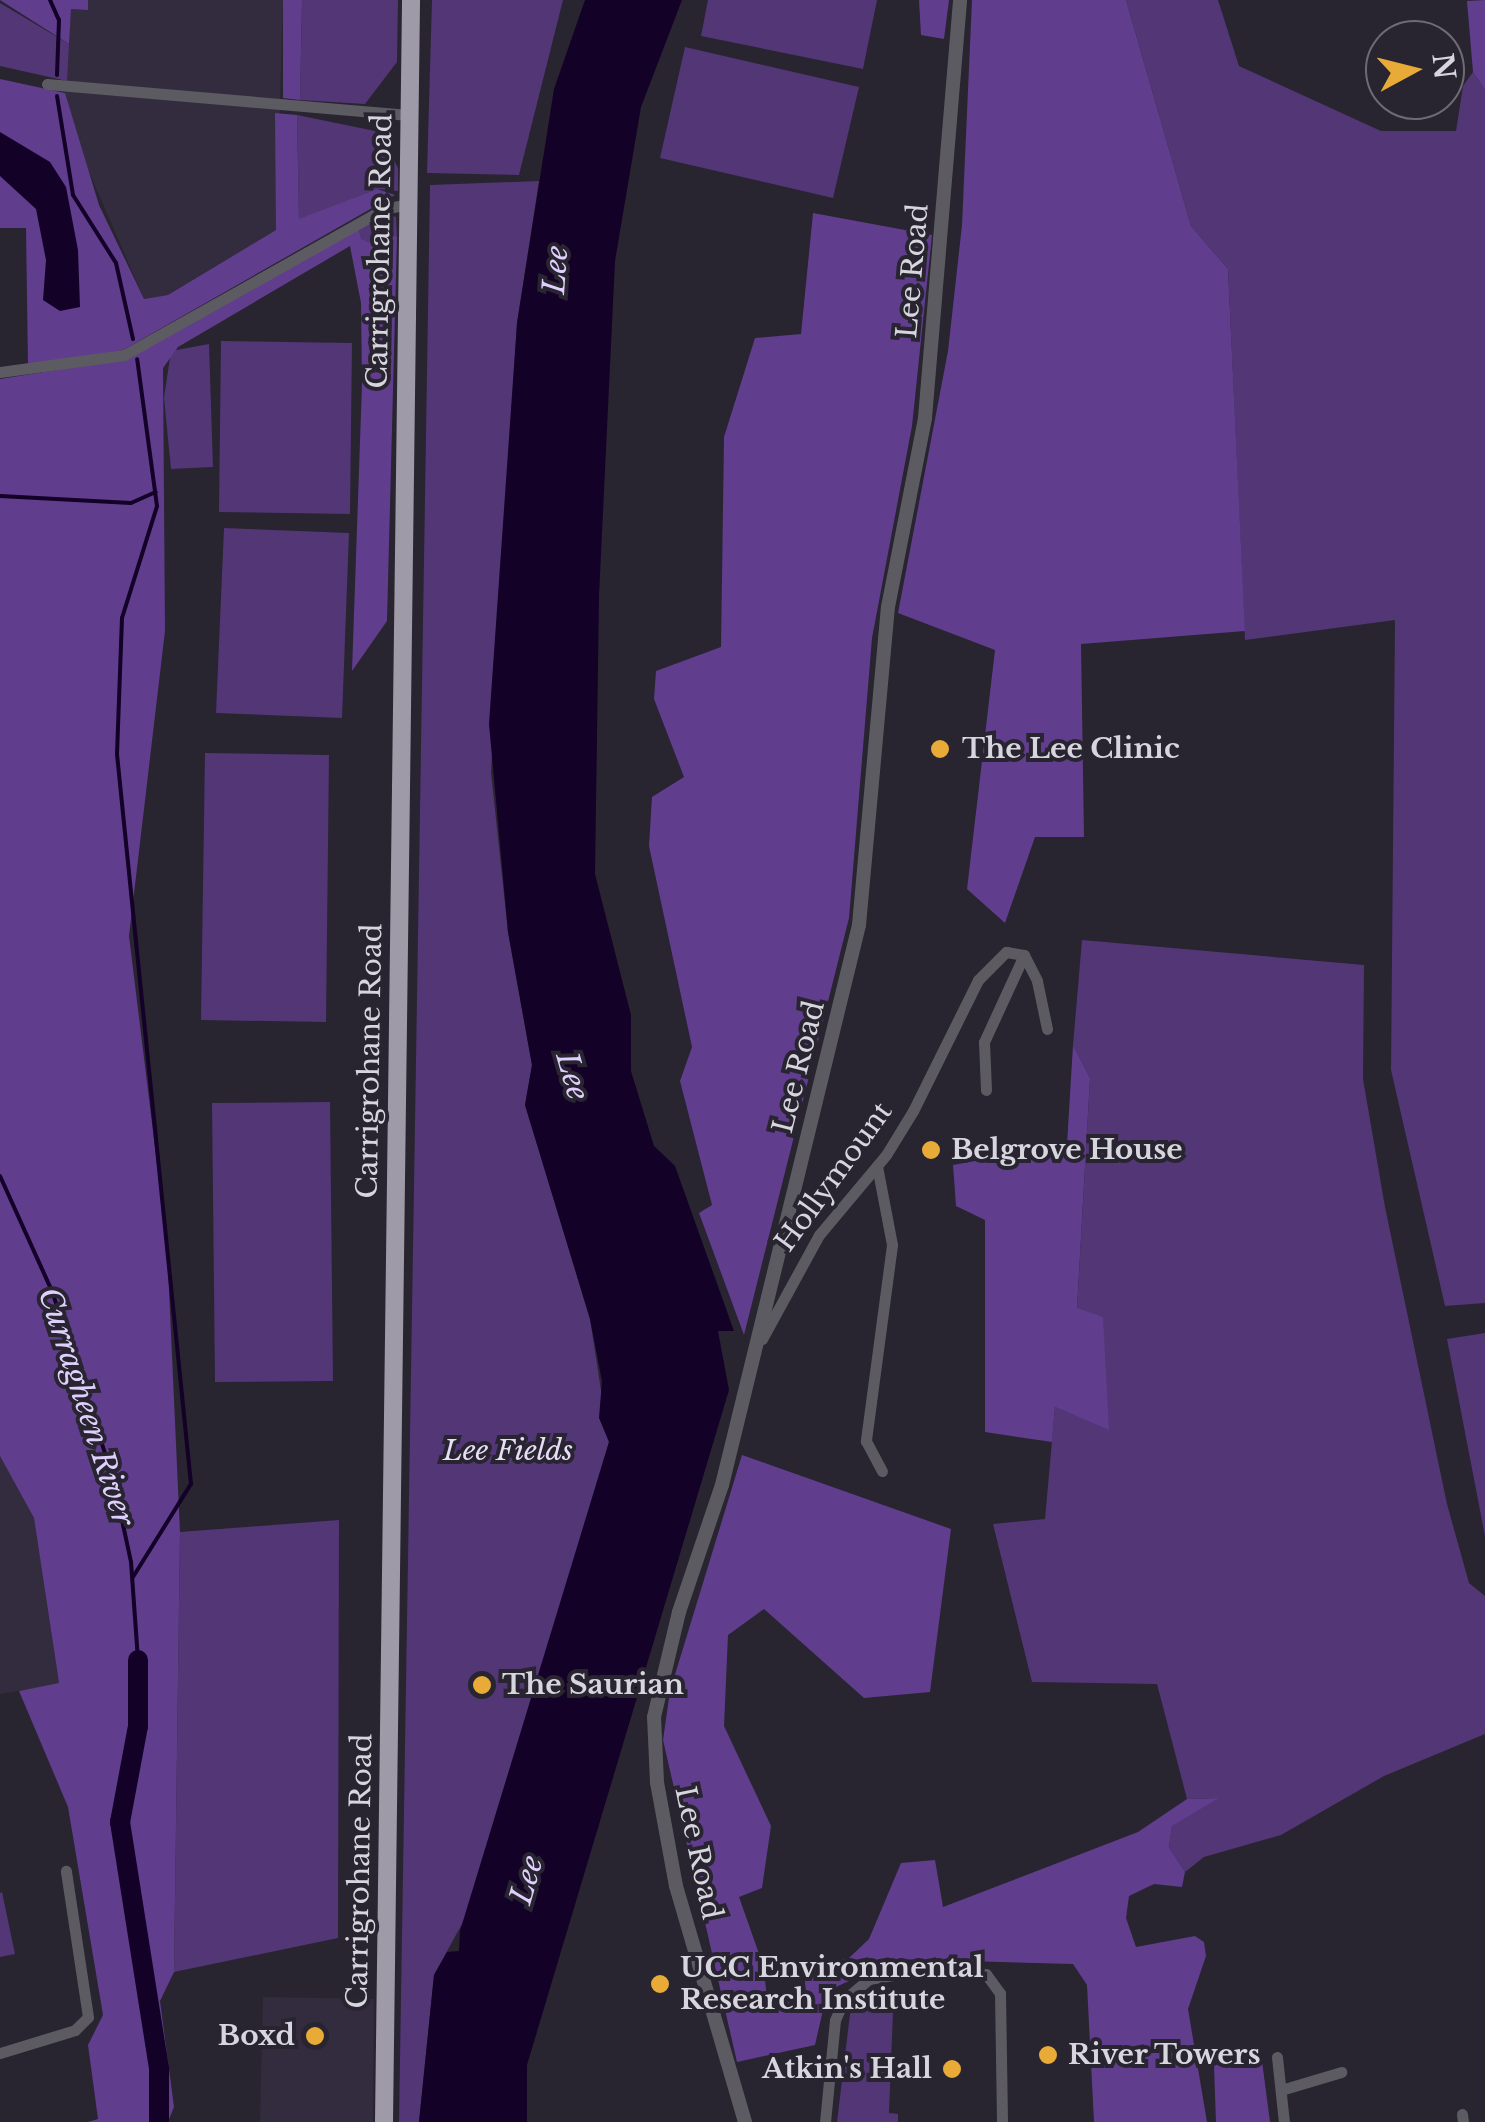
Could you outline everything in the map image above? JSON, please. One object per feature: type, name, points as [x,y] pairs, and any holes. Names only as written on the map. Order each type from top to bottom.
[{"type":"highway","name":"Carrigrohane Road","points":[[384,2122],[410,0]]},
{"type":"street","name":"Lee Road","points":[[746,2122],[732,2063],[676,1886],[657,1782],[654,1717],[756,1346],[859,925],[888,607],[925,418],[960,0]]},
{"type":"street","points":[[47,84],[409,115]]},
{"type":"street","points":[[0,372],[124,355],[384,209],[408,204]]},
{"type":"street","name":"Hollymount","points":[[756,1346],[819,1235],[877,1166],[913,1111],[978,980],[1006,952],[1024,956]]},
{"type":"street","points":[[1024,956],[1037,981],[1047,1028]]},
{"type":"street","points":[[986,1090],[984,1042],[1024,956]]},
{"type":"street","points":[[877,1166],[892,1245],[866,1441],[882,1472]]},
{"type":"street","points":[[0,2053],[80,2027],[89,2009],[66,1872]]},
{"type":"street","points":[[825,2122],[835,2020],[844,2000],[869,1979],[904,1971],[970,1968],[996,1986],[1005,2038],[1002,2122]]},
{"type":"street","points":[[1277,2057],[1284,2122]]},
{"type":"street","points":[[1281,2090],[1341,2072]]},
{"type":"shaded area","points":[[0,0],[88,0],[88,10],[71,9],[69,44]]},
{"type":"shaded area","points":[[88,0],[283,0],[276,230],[168,295],[144,299],[77,144],[65,93],[71,9],[87,10]]},
{"type":"shaded area","points":[[283,0],[302,0],[300,100],[283,98]]},
{"type":"shaded area","points":[[919,0],[949,0],[944,39],[921,35]]},
{"type":"shaded area","points":[[972,0],[1126,0],[1191,226],[1228,269],[1245,631],[1081,644],[1084,837],[1035,837],[1005,923],[967,889],[995,650],[898,613],[948,351],[962,225]]},
{"type":"shaded area","points":[[1485,0],[1485,90],[1473,72],[1467,1]]},
{"type":"shaded area","points":[[0,79],[65,93],[99,205],[144,299],[168,295],[276,230],[275,113],[297,115],[299,219],[377,189],[395,195],[123,350],[28,367],[26,228],[0,228]]},
{"type":"shaded area","points":[[813,213],[932,235],[912,426],[872,638],[849,918],[744,1335],[699,1213],[712,1205],[680,1081],[692,1047],[649,846],[652,797],[684,777],[654,699],[656,671],[721,647],[724,437],[755,338],[801,334]]},
{"type":"shaded area","points":[[358,227],[361,239],[381,247],[389,234],[397,237],[387,621],[352,671],[362,384],[361,303],[350,246],[178,347],[163,368],[165,631],[129,936],[167,1245],[180,1532],[174,1972],[160,2001],[174,2107],[168,2122],[88,2122],[98,2119],[88,2045],[103,2015],[68,1807],[19,1691],[59,1683],[34,1518],[0,1456],[0,379],[126,359]]},
{"type":"shaded area","points":[[1073,1045],[1090,1078],[1077,1308],[1103,1317],[1109,1430],[1055,1407],[1052,1442],[985,1432],[985,1220],[956,1206],[953,1165],[1067,1144]]},
{"type":"shaded area","points":[[742,1455],[951,1529],[930,1692],[864,1698],[764,1609],[728,1635],[724,1726],[771,1826],[762,1888],[739,1897],[763,1965],[768,2004],[806,1991],[803,1970],[849,1958],[869,1939],[901,1863],[935,1860],[943,1907],[1138,1832],[1187,1799],[1219,1798],[1172,1826],[1169,1847],[1185,1872],[1182,1887],[1154,1884],[1129,1896],[1126,1918],[1136,1947],[1195,1936],[1204,1942],[1206,1956],[1188,2009],[1207,2122],[1094,2122],[1087,1985],[1073,1964],[896,1959],[836,1987],[823,2010],[815,2045],[737,2062],[663,1740],[670,1691]]},
{"type":"shaded area","points":[[0,1456],[34,1518],[59,1684],[0,1694]]},
{"type":"shaded area","points":[[263,1997],[374,1999],[373,2122],[260,2122]]},
{"type":"shaded area","points":[[1260,2046],[1270,2122],[1216,2122],[1214,2066]]},
{"type":"green space","points":[[302,0],[398,0],[397,62],[365,104],[300,100]]},
{"type":"green space","points":[[432,0],[563,0],[519,175],[427,173]]},
{"type":"green space","points":[[708,0],[877,0],[863,69],[701,36]]},
{"type":"green space","points":[[1126,0],[1218,0],[1239,66],[1381,131],[1456,131],[1458,120],[1465,120],[1465,83],[1473,72],[1485,90],[1485,1303],[1445,1306],[1391,1070],[1395,620],[1245,640],[1228,269],[1191,226]]},
{"type":"green space","points":[[0,3],[69,44],[67,81],[0,66]]},
{"type":"green space","points":[[685,47],[859,87],[833,198],[660,158]]},
{"type":"green space","points":[[297,115],[380,132],[398,168],[398,191],[377,189],[299,220]]},
{"type":"green space","name":"Lee Fields","points":[[539,181],[517,323],[491,772],[508,932],[532,1065],[525,1105],[590,1319],[609,1442],[468,1913],[434,1975],[419,2122],[399,2122],[430,185]]},
{"type":"green space","points":[[387,214],[396,217],[397,237],[389,235],[381,247],[360,239],[358,227]]},
{"type":"green space","points":[[221,341],[352,343],[350,514],[219,512]]},
{"type":"green space","points":[[209,344],[213,467],[171,469],[164,398],[171,351]]},
{"type":"green space","points":[[224,528],[349,533],[342,718],[216,713]]},
{"type":"green space","points":[[205,753],[329,755],[326,1022],[201,1020]]},
{"type":"green space","points":[[1082,940],[1364,965],[1363,1079],[1385,1207],[1447,1504],[1469,1583],[1485,1596],[1485,1734],[1384,1776],[1281,1835],[1204,1857],[1185,1872],[1169,1847],[1172,1825],[1217,1798],[1187,1799],[1157,1684],[1032,1682],[993,1524],[1045,1519],[1055,1407],[1108,1429],[1077,1309],[1090,1078],[1073,1045]]},
{"type":"green space","points":[[330,1102],[333,1381],[215,1382],[212,1103]]},
{"type":"green space","points":[[1485,1333],[1485,1536],[1447,1339]]},
{"type":"green space","points":[[339,1520],[338,1938],[174,1972],[180,1532]]},
{"type":"green space","points":[[0,1893],[15,1954],[0,1957]]},
{"type":"green space","points":[[894,1987],[889,2113],[898,2114],[898,2122],[837,2122],[850,2014],[870,1991]]},
{"type":"water","name":"Lee","points":[[585,0],[682,0],[641,107],[615,261],[599,596],[595,874],[631,1015],[631,1071],[654,1146],[675,1166],[734,1331],[718,1331],[729,1390],[527,2065],[527,2122],[419,2122],[434,1975],[447,1952],[459,1951],[460,1931],[609,1442],[599,1418],[602,1381],[590,1319],[525,1105],[532,1065],[508,932],[489,724],[517,323],[554,89]]},
{"type":"water","points":[[0,132],[50,162],[66,187],[78,250],[80,307],[60,311],[43,300],[46,260],[36,209],[0,176]]},
{"type":"waterway","points":[[50,0],[59,20],[57,75]]},
{"type":"waterway","points":[[57,96],[73,195],[116,263],[133,339]]},
{"type":"waterway","points":[[133,1577],[191,1484],[117,754],[122,618],[157,506],[137,359]]},
{"type":"waterway","points":[[0,496],[131,503],[156,492]]},
{"type":"waterway","name":"Curragheen River","points":[[0,1176],[52,1291],[113,1478],[131,1562],[138,1660]]},
{"type":"waterway","name":"Curragheen River","points":[[138,1660],[138,1726],[120,1822],[159,2069],[159,2122]]},
{"type":"place","name":"The Lee Clinic","points":[[940,749]]},
{"type":"place","name":"Belgrove House","points":[[931,1150]]},
{"type":"place","name":"The Saurian","points":[[482,1685]]},
{"type":"place","name":"UCC Environmental Research Institute","points":[[660,1984]]},
{"type":"place","name":"Boxd","points":[[315,2036]]},
{"type":"place","name":"River Towers","points":[[1048,2055]]},
{"type":"place","name":"Atkin's Hall","points":[[952,2069]]}]
